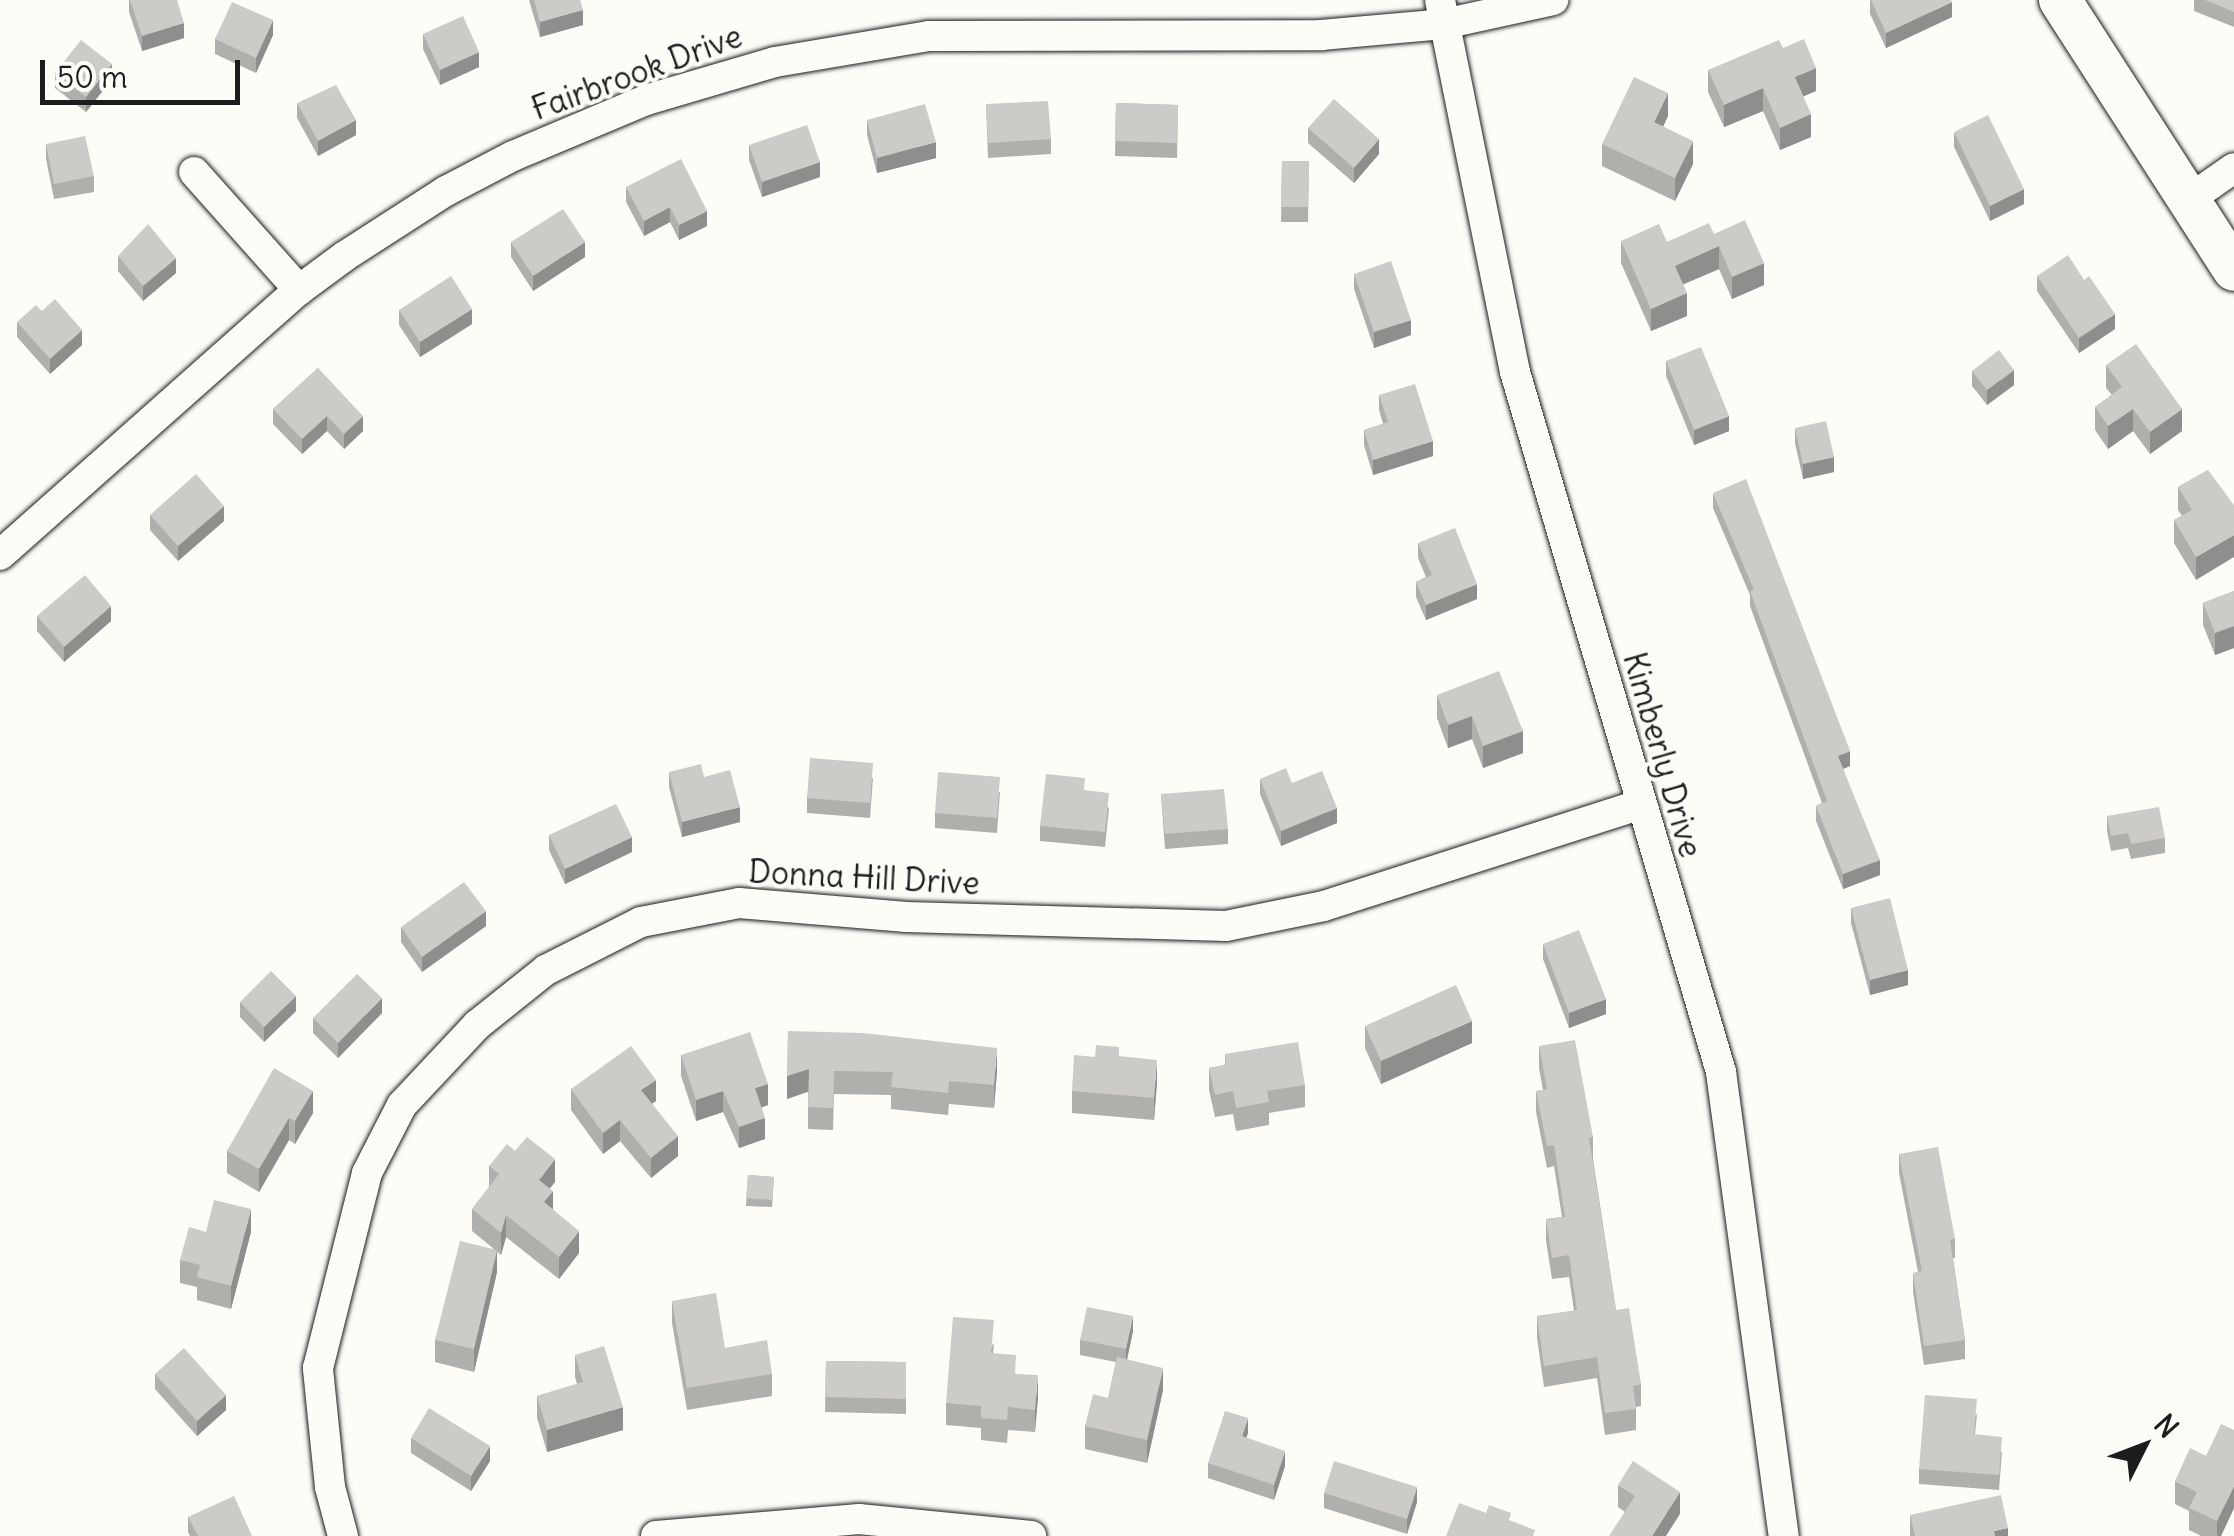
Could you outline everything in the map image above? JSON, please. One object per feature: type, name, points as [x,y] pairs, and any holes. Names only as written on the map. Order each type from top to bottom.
[{"type":"main road","points":[[2060,0],[2234,270]]},
{"type":"street","name":"Fairbrook Drive","points":[[0,556],[300,290],[446,191],[513,156],[646,100],[775,62],[930,36],[1090,32],[1284,36],[1552,0]]},
{"type":"street","name":"Kimberly Drive","points":[[1442,12],[1514,372],[1721,1072],[1784,1536]]},
{"type":"street","points":[[2191,198],[2234,168]]},
{"type":"street","points":[[194,172],[300,290]]},
{"type":"street","name":"Donna Hill Drive","points":[[343,1536],[330,1486],[318,1368],[367,1172],[402,1106],[476,1024],[546,970],[641,922],[739,903],[906,917],[1226,926],[1324,906],[1640,805]]},
{"type":"street","points":[[656,1536],[859,1519],[1031,1536]]},
{"type":"building","points":[[130,0],[177,0],[184,23],[142,36]]},
{"type":"building","points":[[534,0],[580,0],[583,10],[540,22]]},
{"type":"building","points":[[1871,0],[1951,0],[1952,2],[1886,33]]},
{"type":"building","points":[[2205,0],[2234,0],[2234,12]]},
{"type":"building","points":[[232,2],[273,20],[256,58],[215,39]]},
{"type":"building","points":[[463,16],[479,52],[440,70],[423,34]]},
{"type":"building","points":[[1804,39],[1816,68],[1795,77],[1811,114],[1780,128],[1763,88],[1724,105],[1708,70],[1779,40],[1783,48]]},
{"type":"building","points":[[81,40],[112,64],[86,97],[55,73]]},
{"type":"building","points":[[1634,77],[1668,93],[1654,122],[1693,141],[1675,178],[1602,144]]},
{"type":"building","points":[[336,85],[356,120],[318,141],[297,103]]},
{"type":"building","points":[[1334,99],[1379,139],[1354,168],[1308,128]]},
{"type":"building","points":[[1048,101],[1051,139],[988,143],[986,104]]},
{"type":"building","points":[[1116,103],[1178,105],[1177,143],[1115,141]]},
{"type":"building","points":[[925,104],[936,142],[877,158],[867,120]]},
{"type":"building","points":[[1988,115],[2024,189],[1990,206],[1954,132]]},
{"type":"building","points":[[807,125],[820,162],[762,182],[749,145]]},
{"type":"building","points":[[85,136],[94,176],[54,184],[46,144]]},
{"type":"building","points":[[681,159],[707,211],[679,225],[670,207],[644,221],[626,187]]},
{"type":"building","points":[[1282,161],[1309,161],[1308,207],[1281,207]]},
{"type":"building","points":[[563,209],[585,242],[533,276],[511,242]]},
{"type":"building","points":[[1745,220],[1764,263],[1732,277],[1719,246],[1675,266],[1687,293],[1651,309],[1621,241],[1659,224],[1667,242],[1709,223],[1714,234]]},
{"type":"building","points":[[148,224],[176,258],[143,286],[118,256]]},
{"type":"building","points":[[2068,255],[2084,280],[2089,276],[2115,314],[2079,338],[2037,276]]},
{"type":"building","points":[[1391,261],[1411,320],[1374,332],[1354,274]]},
{"type":"building","points":[[451,276],[472,309],[420,342],[399,310]]},
{"type":"building","points":[[55,299],[82,330],[50,359],[17,322],[36,305],[42,311]]},
{"type":"building","points":[[2136,344],[2182,409],[2150,432],[2133,409],[2108,426],[2095,407],[2122,387],[2106,365]]},
{"type":"building","points":[[1701,347],[1729,416],[1694,430],[1666,361]]},
{"type":"building","points":[[1999,350],[2014,370],[1987,390],[1972,371]]},
{"type":"building","points":[[318,368],[363,416],[344,434],[327,416],[302,439],[273,409]]},
{"type":"building","points":[[1415,384],[1433,441],[1373,460],[1364,430],[1388,422],[1379,395]]},
{"type":"building","points":[[1826,421],[1834,457],[1803,464],[1795,428]]},
{"type":"building","points":[[2208,470],[2234,505],[2234,535],[2196,557],[2174,520],[2192,510],[2178,487]]},
{"type":"building","points":[[196,474],[224,506],[178,546],[150,515]]},
{"type":"building","points":[[1746,479],[1850,751],[1838,756],[1880,860],[1843,874],[1816,806],[1827,801],[1750,591],[1754,590],[1713,493]]},
{"type":"building","points":[[1455,528],[1477,584],[1426,605],[1416,582],[1432,575],[1418,543]]},
{"type":"building","points":[[85,575],[111,606],[64,647],[37,616]]},
{"type":"building","points":[[2234,591],[2234,626],[2215,633],[2203,603]]},
{"type":"building","points":[[1499,671],[1523,731],[1483,746],[1472,716],[1448,725],[1437,695]]},
{"type":"building","points":[[810,758],[873,763],[870,803],[807,798]]},
{"type":"building","points":[[701,764],[704,777],[730,770],[740,807],[682,822],[669,772]]},
{"type":"building","points":[[1286,768],[1292,783],[1322,771],[1337,808],[1281,831],[1260,779]]},
{"type":"building","points":[[938,772],[1000,777],[997,818],[935,813]]},
{"type":"building","points":[[1046,774],[1085,778],[1084,790],[1109,793],[1105,832],[1040,826]]},
{"type":"building","points":[[1224,789],[1228,829],[1165,834],[1161,794]]},
{"type":"building","points":[[616,804],[632,837],[565,869],[549,835]]},
{"type":"building","points":[[2159,807],[2165,838],[2131,844],[2128,833],[2111,836],[2107,816]]},
{"type":"building","points":[[464,882],[486,911],[422,957],[401,927]]},
{"type":"building","points":[[1890,898],[1908,970],[1870,980],[1851,908]]},
{"type":"building","points":[[1579,930],[1606,999],[1569,1013],[1543,944]]},
{"type":"building","points":[[271,971],[296,996],[264,1027],[240,1002]]},
{"type":"building","points":[[357,974],[382,998],[338,1043],[313,1018]]},
{"type":"building","points":[[1456,985],[1472,1021],[1381,1061],[1365,1026]]},
{"type":"building","points":[[788,1031],[863,1033],[997,1048],[994,1085],[949,1081],[948,1093],[891,1087],[893,1072],[834,1071],[833,1108],[808,1107],[809,1069],[787,1076]]},
{"type":"building","points":[[750,1032],[768,1084],[755,1088],[765,1118],[739,1127],[723,1091],[696,1100],[681,1055]]},
{"type":"building","points":[[1575,1040],[1593,1137],[1589,1138],[1616,1310],[1629,1308],[1641,1384],[1633,1386],[1636,1409],[1605,1413],[1597,1357],[1544,1366],[1537,1316],[1577,1310],[1569,1255],[1552,1258],[1546,1219],[1565,1217],[1554,1145],[1547,1146],[1536,1091],[1547,1089],[1539,1046]]},
{"type":"building","points":[[1298,1042],[1305,1085],[1267,1091],[1269,1102],[1236,1108],[1233,1091],[1215,1095],[1209,1068],[1226,1065],[1225,1054]]},
{"type":"building","points":[[1096,1045],[1119,1047],[1119,1056],[1157,1060],[1154,1098],[1072,1091],[1074,1055],[1095,1057]]},
{"type":"building","points":[[631,1046],[656,1080],[641,1090],[678,1136],[651,1158],[620,1120],[603,1133],[571,1089]]},
{"type":"building","points":[[274,1068],[313,1091],[295,1121],[289,1118],[259,1169],[227,1151]]},
{"type":"building","points":[[527,1137],[555,1159],[539,1180],[553,1191],[544,1202],[579,1231],[559,1257],[506,1215],[501,1233],[472,1209],[499,1174],[489,1166],[507,1144],[515,1151]]},
{"type":"building","points":[[1938,1147],[1955,1239],[1950,1240],[1965,1340],[1924,1346],[1913,1273],[1922,1271],[1899,1154]]},
{"type":"building","points":[[748,1175],[774,1177],[772,1200],[746,1198]]},
{"type":"building","points":[[214,1200],[251,1209],[231,1286],[197,1277],[200,1265],[180,1260],[189,1227],[206,1232]]},
{"type":"building","points":[[460,1241],[497,1250],[474,1349],[435,1340]]},
{"type":"building","points":[[716,1293],[725,1348],[767,1340],[772,1374],[687,1388],[672,1301]]},
{"type":"building","points":[[1087,1307],[1133,1316],[1126,1349],[1080,1340]]},
{"type":"building","points":[[953,1317],[994,1320],[991,1353],[1016,1355],[1015,1374],[1038,1375],[1035,1410],[1008,1407],[1007,1420],[981,1418],[981,1406],[946,1403]]},
{"type":"building","points":[[604,1346],[623,1407],[547,1430],[537,1396],[583,1382],[575,1355]]},
{"type":"building","points":[[184,1348],[226,1395],[197,1421],[155,1374]]},
{"type":"building","points":[[1117,1357],[1163,1368],[1147,1440],[1085,1426],[1093,1394],[1108,1398]]},
{"type":"building","points":[[826,1361],[906,1362],[906,1399],[825,1397]]},
{"type":"building","points":[[1925,1395],[1977,1399],[1974,1434],[2002,1437],[1999,1475],[1919,1469]]},
{"type":"building","points":[[429,1408],[490,1446],[471,1476],[411,1438]]},
{"type":"building","points":[[1225,1411],[1248,1418],[1242,1436],[1285,1451],[1274,1485],[1208,1463]]},
{"type":"building","points":[[2221,1424],[2234,1430],[2234,1486],[2217,1521],[2189,1508],[2197,1492],[2175,1481],[2190,1448],[2206,1456]]},
{"type":"building","points":[[1334,1461],[1417,1487],[1407,1519],[1324,1493]]},
{"type":"building","points":[[1633,1461],[1680,1492],[1652,1536],[1609,1536],[1635,1496],[1618,1485]]},
{"type":"building","points":[[2001,1495],[2008,1528],[1994,1531],[1995,1536],[1915,1536],[1910,1515]]},
{"type":"building","points":[[234,1496],[252,1536],[198,1536],[188,1517]]},
{"type":"building","points":[[1459,1503],[1486,1513],[1489,1505],[1511,1513],[1509,1520],[1535,1530],[1533,1536],[1446,1536]]}]
